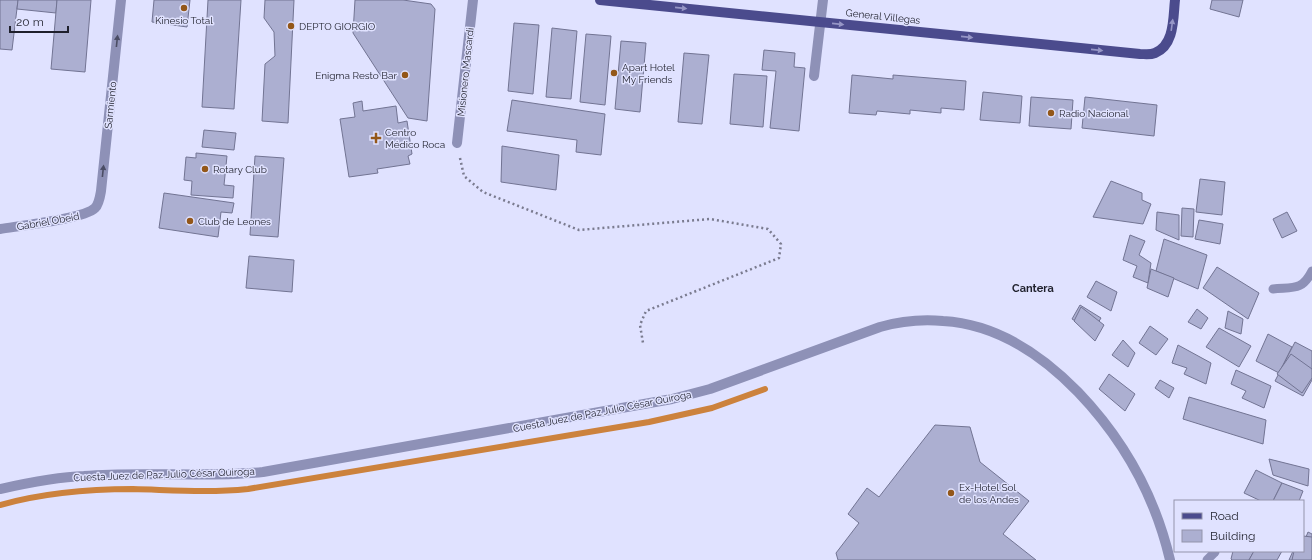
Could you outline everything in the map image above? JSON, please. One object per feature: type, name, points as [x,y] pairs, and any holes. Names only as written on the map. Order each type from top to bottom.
[{"type":"main road","name":"General Villegas","points":[[600,0],[1140,54],[1155,53],[1167,42],[1170,34],[1175,0]]},
{"type":"street","name":"Sarmiento","points":[[95,208],[101,191],[122,0]]},
{"type":"street","name":"Misionero Mascardi","points":[[457,144],[473,0]]},
{"type":"street","points":[[814,76],[823,0]]},
{"type":"street","name":"Gabriel Obeid","points":[[0,229],[77,217],[84,215],[95,208]]},
{"type":"street","name":"Cuesta Juez de Paz Julio César Quiroga","points":[[0,489],[83,476],[122,474],[223,475],[263,472],[649,404],[710,389],[892,324],[918,320],[940,321],[975,325],[1024,346],[1046,362],[1079,394],[1110,429],[1138,474],[1157,518],[1170,560]]},
{"type":"lane","points":[[1273,289],[1300,286],[1306,282],[1312,271]]},
{"type":"lane","points":[[1207,560],[1215,552]]},
{"type":"path","points":[[457,144],[464,176],[483,192],[578,230],[710,219],[768,229],[781,244],[779,258],[646,311],[640,325],[643,343]]},
{"type":"building","points":[[0,0],[18,0],[12,50],[0,49]]},
{"type":"building","points":[[18,0],[57,0],[56,13],[17,9]]},
{"type":"building","points":[[57,0],[91,0],[85,72],[51,69]]},
{"type":"building","points":[[154,0],[190,0],[187,27],[152,22]]},
{"type":"building","points":[[208,0],[241,0],[234,109],[202,107]]},
{"type":"building","points":[[265,0],[294,0],[288,123],[262,121],[265,64],[275,56],[274,32],[264,18]]},
{"type":"building","name":"Enigma Resto Bar","points":[[355,0],[403,0],[431,4],[435,9],[427,121],[408,118],[353,33]]},
{"type":"building","points":[[1212,0],[1243,0],[1239,17],[1210,9]]},
{"type":"building","points":[[514,23],[539,25],[533,94],[508,91]]},
{"type":"building","points":[[552,28],[577,31],[571,99],[546,97]]},
{"type":"building","points":[[586,34],[611,36],[605,105],[580,102]]},
{"type":"building","points":[[621,41],[646,43],[640,112],[615,109]]},
{"type":"building","points":[[764,50],[795,53],[794,67],[805,68],[799,131],[770,128],[776,71],[762,70]]},
{"type":"building","points":[[684,53],[709,55],[702,124],[678,122]]},
{"type":"building","points":[[734,74],[767,76],[763,127],[730,124]]},
{"type":"building","points":[[852,75],[893,79],[893,75],[966,81],[964,110],[941,108],[941,113],[910,110],[910,114],[877,111],[876,115],[849,113]]},
{"type":"building","points":[[983,92],[1022,96],[1020,123],[980,120]]},
{"type":"building","name":"Radio Nacional","points":[[1031,97],[1073,100],[1071,129],[1029,126]]},
{"type":"building","points":[[1085,97],[1157,105],[1154,136],[1082,128]]},
{"type":"building","points":[[512,100],[605,114],[601,155],[576,152],[577,140],[507,131]]},
{"type":"building","name":"Centro Médico Roca","points":[[362,101],[363,111],[396,106],[398,123],[407,121],[412,154],[408,156],[410,164],[377,169],[378,173],[349,177],[340,119],[355,117],[353,103]]},
{"type":"building","points":[[204,130],[236,133],[234,150],[202,147]]},
{"type":"building","points":[[502,146],[559,155],[556,190],[501,182]]},
{"type":"building","name":"Rotary Club","points":[[196,153],[227,156],[224,185],[234,186],[233,198],[191,195],[192,181],[184,180],[186,157],[196,158]]},
{"type":"building","points":[[255,156],[284,158],[278,237],[250,235]]},
{"type":"building","points":[[1200,179],[1225,182],[1222,215],[1196,212]]},
{"type":"building","points":[[1111,181],[1142,193],[1142,200],[1151,204],[1143,224],[1093,217]]},
{"type":"building","name":"Club de Leones","points":[[164,193],[234,203],[232,213],[221,212],[218,237],[159,228]]},
{"type":"building","points":[[1182,208],[1194,209],[1193,237],[1181,236]]},
{"type":"building","points":[[1157,212],[1179,215],[1179,240],[1156,230]]},
{"type":"building","points":[[1287,212],[1297,231],[1282,238],[1273,219]]},
{"type":"building","points":[[1199,220],[1223,224],[1220,244],[1195,239]]},
{"type":"building","points":[[1130,235],[1145,241],[1139,255],[1151,263],[1148,283],[1133,277],[1137,266],[1123,260]]},
{"type":"building","points":[[1164,239],[1207,255],[1198,289],[1156,271]]},
{"type":"building","points":[[249,256],[294,260],[292,292],[246,288]]},
{"type":"building","points":[[1217,267],[1259,293],[1248,319],[1203,288]]},
{"type":"building","points":[[1151,269],[1174,278],[1168,297],[1147,288]]},
{"type":"building","points":[[1096,281],[1117,292],[1111,311],[1087,297]]},
{"type":"building","points":[[1080,305],[1101,318],[1093,331],[1072,319]]},
{"type":"building","points":[[1081,307],[1104,325],[1095,341],[1074,321]]},
{"type":"building","points":[[1197,309],[1208,318],[1201,329],[1188,322]]},
{"type":"building","points":[[1228,311],[1243,319],[1241,334],[1225,328]]},
{"type":"building","points":[[1150,326],[1168,339],[1156,355],[1139,343]]},
{"type":"building","points":[[1219,328],[1251,346],[1239,367],[1206,347]]},
{"type":"building","points":[[1268,334],[1292,347],[1279,373],[1256,361]]},
{"type":"building","points":[[1123,340],[1135,353],[1128,367],[1112,355]]},
{"type":"building","points":[[1295,342],[1312,351],[1312,380],[1303,396],[1275,381]]},
{"type":"building","points":[[1178,345],[1211,363],[1206,384],[1184,374],[1187,368],[1172,363]]},
{"type":"building","points":[[1291,354],[1312,369],[1312,378],[1302,393],[1277,374]]},
{"type":"building","points":[[1236,370],[1271,386],[1264,408],[1242,398],[1246,391],[1231,384]]},
{"type":"building","points":[[1109,374],[1135,394],[1125,411],[1099,389]]},
{"type":"building","points":[[1160,380],[1174,388],[1169,398],[1155,388]]},
{"type":"building","points":[[1189,397],[1266,420],[1263,444],[1183,419]]},
{"type":"building","name":"Ex-Hotel Sol de los Andes","points":[[935,425],[970,427],[980,462],[1029,501],[1003,534],[1036,560],[838,560],[836,553],[859,523],[848,514],[867,488],[879,497]]},
{"type":"building","points":[[1269,459],[1309,469],[1308,486],[1273,475]]},
{"type":"building","points":[[1256,470],[1282,483],[1274,500],[1259,500],[1244,493]]},
{"type":"building","points":[[1282,483],[1303,491],[1299,500],[1274,500]]},
{"type":"building","points":[[1308,532],[1312,534],[1312,560],[1289,560],[1293,552],[1304,552],[1304,542]]},
{"type":"building","points":[[1304,536],[1312,537],[1312,560],[1292,560],[1294,552],[1304,552]]},
{"type":"building","points":[[1233,552],[1253,552],[1249,560],[1231,559]]},
{"type":"building","points":[[1253,552],[1281,552],[1277,560],[1249,560]]},
{"type":"waterway","points":[[0,505],[33,497],[66,492],[133,489],[204,491],[248,489],[649,422],[712,408],[765,389]]},
{"type":"place","name":"Kinesio Total","points":[[184,8]]},
{"type":"place","name":"DEPTO GIORGIO","points":[[291,26]]},
{"type":"place","name":"Apart Hotel My Friends","points":[[614,73]]},
{"type":"place","name":"Enigma Resto Bar","points":[[405,75]]},
{"type":"place","name":"Radio Nacional","points":[[1051,113]]},
{"type":"place","name":"Centro Médico Roca","points":[[376,138]]},
{"type":"place","name":"Rotary Club","points":[[205,169]]},
{"type":"place","name":"Club de Leones","points":[[190,221]]},
{"type":"place","name":"Ex-Hotel Sol de los Andes","points":[[951,493]]},
{"type":"district","name":"Cantera","points":[[1033,288]]}]
